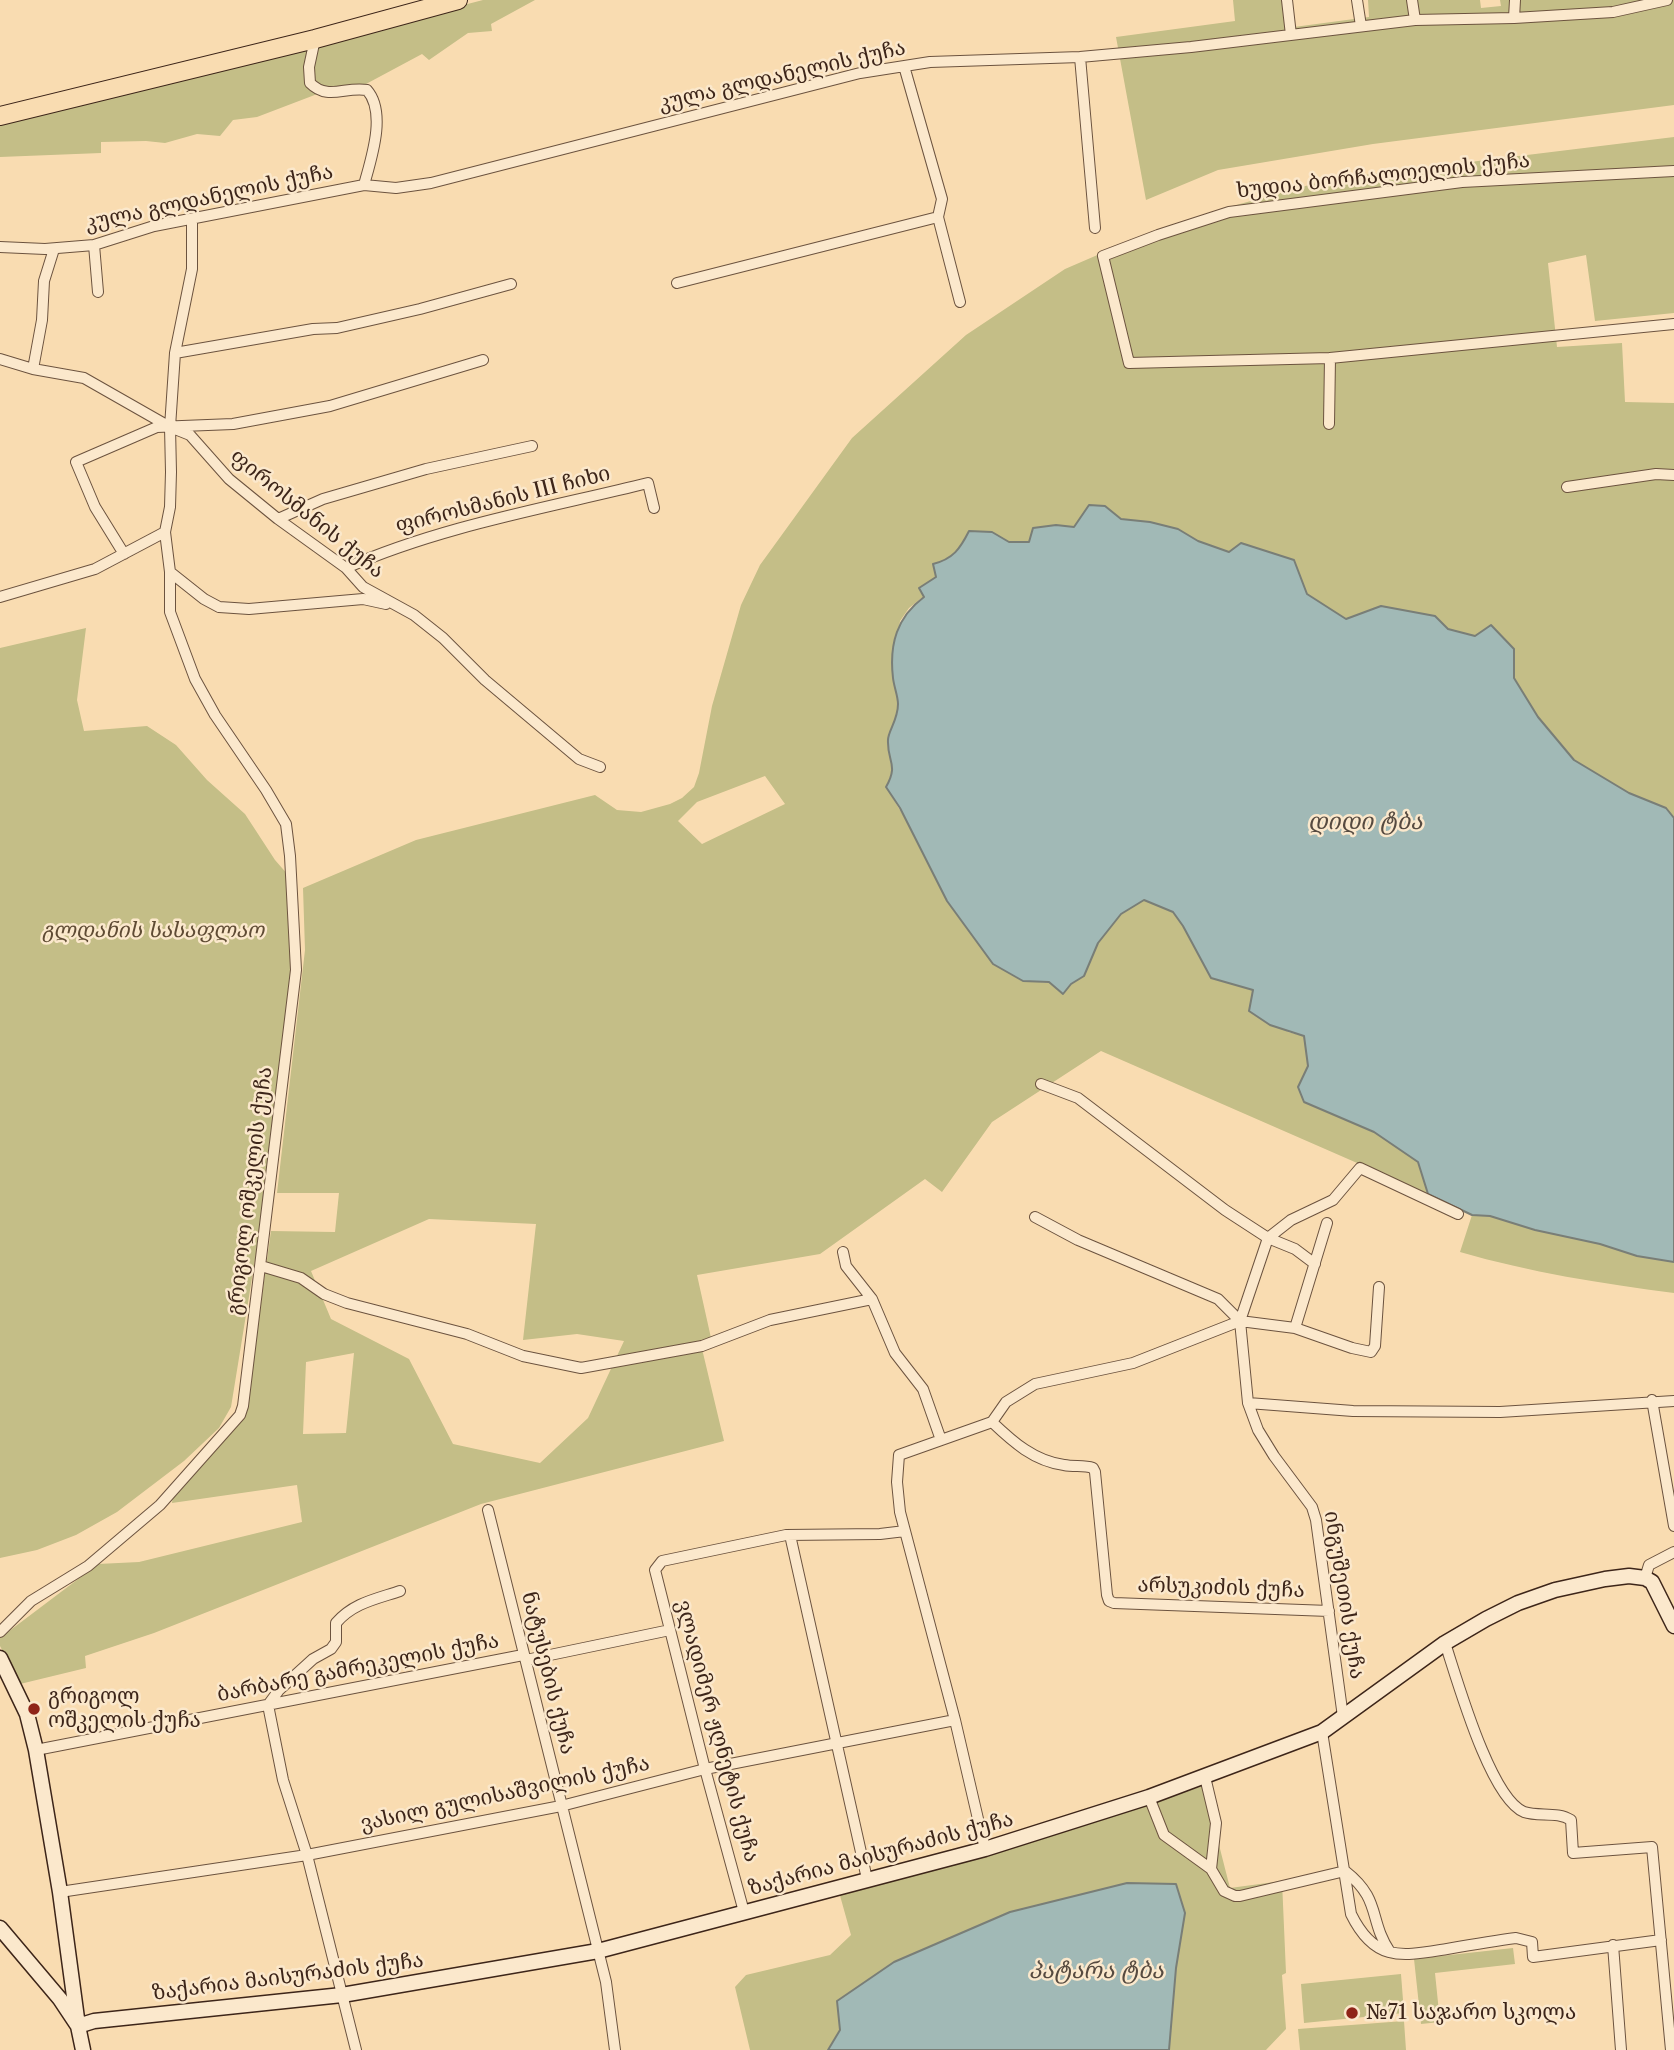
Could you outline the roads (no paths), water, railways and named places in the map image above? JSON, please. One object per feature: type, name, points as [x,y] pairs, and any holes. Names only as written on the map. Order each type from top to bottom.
[{"type":"highway","points":[[0,116],[458,0]]},
{"type":"street","points":[[1287,0],[1291,34]]},
{"type":"street","points":[[1357,0],[1361,26]]},
{"type":"street","points":[[1412,0],[1415,20]]},
{"type":"street","points":[[1514,18],[1515,0]]},
{"type":"street","name":"კულა გლდანელის ქუჩა","points":[[0,247],[54,249],[94,245],[154,226],[364,185],[396,188],[431,183],[860,73],[930,62],[1080,57],[1191,47],[1415,20],[1613,12],[1668,0]]},
{"type":"street","points":[[315,38],[309,67],[310,83],[318,91],[332,93],[360,89],[367,90],[373,96],[376,139],[364,185]]},
{"type":"street","points":[[1080,57],[1095,228]]},
{"type":"street","points":[[904,66],[942,199],[938,217],[960,302]]},
{"type":"street","name":"ხუდია ბორჩალოელის ქუჩა","points":[[1330,358],[1129,363],[1103,256],[1229,212],[1462,182],[1674,171]]},
{"type":"street","points":[[677,283],[938,217]]},
{"type":"street","name":"გრიგოლ ოშკელის ქუჩა","points":[[0,1632],[31,1601],[88,1566],[160,1505],[240,1415],[243,1406],[296,970],[286,824],[215,715],[195,679],[170,612],[170,572],[165,532],[170,507],[170,427],[175,354],[192,269],[192,219]]},
{"type":"street","points":[[94,245],[98,292]]},
{"type":"street","points":[[33,369],[42,320],[44,281],[54,249]]},
{"type":"street","points":[[175,354],[313,329],[337,328],[511,284]]},
{"type":"street","points":[[1329,424],[1330,358],[1674,324]]},
{"type":"street","name":"ფიროსმანის ქუჩა","points":[[0,359],[33,369],[84,378],[170,427],[190,435],[229,479],[278,519],[346,568],[363,587],[393,606],[414,615],[443,638],[485,680],[579,759],[600,767]]},
{"type":"street","points":[[124,554],[95,507],[76,462],[157,427],[233,424],[330,406],[483,360]]},
{"type":"street","points":[[278,519],[323,499],[426,469],[532,446]]},
{"type":"street","points":[[1567,487],[1656,474],[1674,475]]},
{"type":"street","name":"ფიროსმანის III ჩიხი","points":[[346,568],[386,550],[438,534],[648,483],[653,508]]},
{"type":"street","points":[[0,597],[95,569],[165,532]]},
{"type":"street","points":[[170,572],[204,599],[219,607],[249,609],[363,599],[393,606]]},
{"type":"street","points":[[1041,1084],[1078,1098],[1225,1210],[1268,1238],[1295,1249],[1315,1264]]},
{"type":"street","points":[[1240,1321],[1268,1238],[1291,1220],[1333,1200],[1360,1168],[1458,1214]]},
{"type":"street","points":[[1035,1217],[1078,1240],[1218,1299],[1240,1321]]},
{"type":"street","points":[[1295,1328],[1327,1223]]},
{"type":"street","points":[[844,1252],[846,1266],[872,1299],[895,1353],[923,1389],[941,1440]]},
{"type":"street","points":[[261,1266],[301,1278],[324,1294],[347,1303],[467,1334],[523,1356],[581,1368],[702,1346],[770,1320],[872,1299]]},
{"type":"street","points":[[985,1849],[955,1720],[900,1512],[897,1482],[899,1455],[992,1422],[1006,1402],[1035,1384],[1133,1363],[1240,1321],[1295,1328],[1371,1352],[1375,1346],[1379,1287]]},
{"type":"street","name":"ინგუშეთის ქუჩა","points":[[1240,1321],[1248,1402],[1258,1430],[1268,1448],[1312,1507],[1343,1717]]},
{"type":"street","points":[[1248,1402],[1353,1411],[1500,1412],[1652,1400],[1674,1401]]},
{"type":"street","points":[[1652,1400],[1674,1526]]},
{"type":"street","name":"არსუკიძის ქუჩა","points":[[992,1422],[1014,1443],[1035,1457],[1063,1465],[1093,1468],[1107,1595],[1114,1604],[1329,1611]]},
{"type":"street","name":"ნატუსების ქუჩა","points":[[488,1510],[606,1982],[615,2050]]},
{"type":"street","points":[[867,1879],[790,1535],[880,1534],[905,1531]]},
{"type":"street","name":"ვლადიმერ ჟღნეტის ქუჩა","points":[[744,1912],[655,1570],[662,1562],[790,1535]]},
{"type":"street","points":[[1674,1552],[1649,1565],[1645,1578],[1652,1582],[1674,1626]]},
{"type":"street","name":"ზაქარია მაისურაძის ქუჩა","points":[[78,2025],[94,2021],[342,1995],[598,1951],[985,1849],[1149,1797],[1322,1732],[1446,1643],[1518,1603],[1555,1590],[1605,1579],[1629,1576],[1645,1578]]},
{"type":"street","points":[[356,2050],[307,1855],[284,1780],[268,1705],[279,1690],[313,1659],[331,1649],[336,1642],[336,1623],[343,1614],[356,1605],[400,1591]]},
{"type":"street","name":"ბარბარე გამრეკელის ქუჩა","points":[[36,1750],[670,1630]]},
{"type":"street","points":[[1446,1643],[1482,1753],[1509,1800],[1524,1812],[1571,1819],[1573,1853],[1652,1847],[1671,2050]]},
{"type":"street","points":[[0,1658],[27,1714],[36,1750],[83,2050]]},
{"type":"street","name":"ვასილ გულისაშვილის ქუჩა","points":[[60,1892],[307,1855],[561,1806],[705,1769],[955,1720]]},
{"type":"street","points":[[1322,1732],[1351,1914],[1360,1932],[1378,1947],[1405,1955],[1517,1938],[1532,1942],[1533,1957],[1661,1940]]},
{"type":"street","points":[[1205,1777],[1216,1823],[1211,1869]]},
{"type":"street","points":[[1149,1797],[1164,1835],[1211,1869],[1220,1888],[1235,1896],[1345,1871]]},
{"type":"street","points":[[1345,1871],[1368,1893],[1382,1940],[1391,1952]]},
{"type":"street","points":[[0,1928],[60,1999],[78,2025]]},
{"type":"street","points":[[1613,1945],[1621,2050]]},
{"type":"water","name":"დიდი ტბა","points":[[1089,505],[1105,506],[1121,519],[1178,529],[1198,541],[1229,552],[1241,543],[1294,560],[1307,594],[1346,619],[1381,606],[1435,616],[1448,629],[1475,636],[1491,625],[1514,649],[1514,678],[1538,717],[1574,760],[1629,793],[1666,808],[1674,818],[1674,1262],[1637,1256],[1490,1216],[1472,1215],[1428,1194],[1418,1162],[1374,1132],[1304,1102],[1298,1087],[1308,1066],[1304,1036],[1270,1025],[1249,1011],[1253,990],[1211,978],[1173,912],[1144,900],[1121,914],[1098,943],[1084,976],[1071,984],[1063,994],[1049,982],[1023,981],[993,964],[947,901],[900,808],[886,787],[892,773],[888,737],[898,704],[892,666],[894,643],[901,622],[924,597],[919,588],[936,577],[933,564],[955,552],[969,531],[992,532],[1009,542],[1029,542],[1033,528],[1056,525],[1074,527]]},
{"type":"water","name":"პატარა ტბა","points":[[1127,1883],[1176,1884],[1185,1913],[1176,1968],[1169,2050],[828,2050],[840,2030],[837,2001],[894,1962],[1010,1912]]},
{"type":"place","name":"გრიგოლ ოშკელის ქუჩა","points":[[34,1709]]},
{"type":"place","name":"№71 საჯარო სკოლა","points":[[1352,2013]]},
{"type":"park label","name":"გლდანის სასაფლაო","points":[[153,931]]}]
